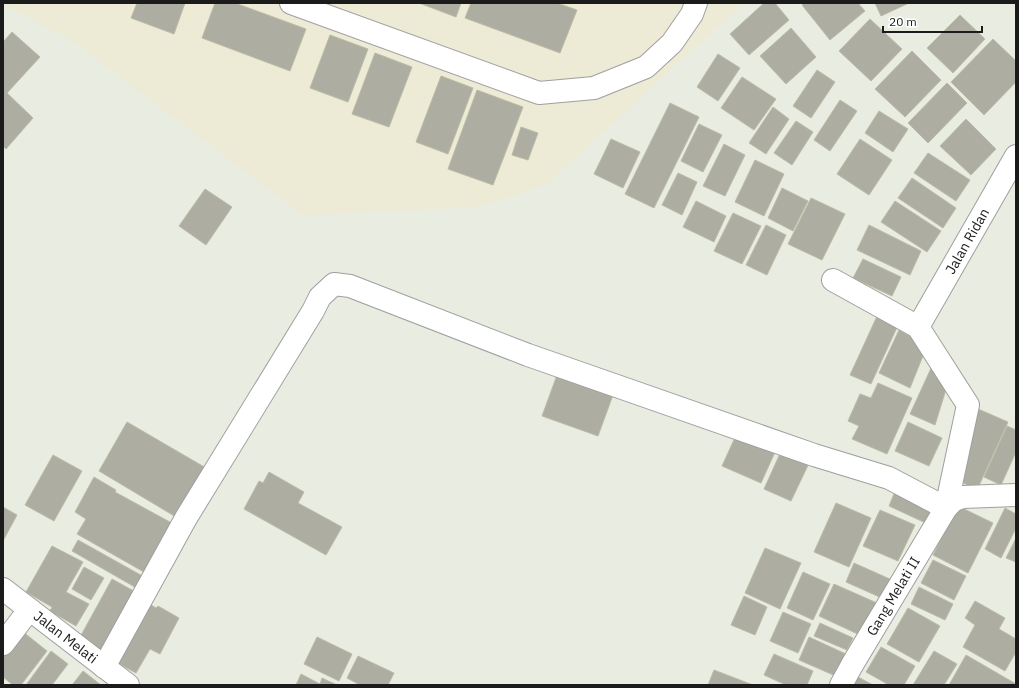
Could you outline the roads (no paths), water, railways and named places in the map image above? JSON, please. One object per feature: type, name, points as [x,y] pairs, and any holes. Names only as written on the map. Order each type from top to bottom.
[{"type":"street","points":[[291,3],[539,93],[594,88],[646,66],[672,42],[692,14],[696,3]]},
{"type":"street","name":"Jalan Ridan","points":[[918,327],[1016,156]]},
{"type":"street","points":[[833,280],[918,327],[968,405],[946,508]]},
{"type":"street","points":[[104,667],[186,518],[320,297],[334,284],[350,286],[535,358],[814,455],[889,478],[946,508]]},
{"type":"street","points":[[946,508],[954,500],[962,497],[1016,495]]},
{"type":"street","name":"Gang Melati II","points":[[841,685],[946,508]]},
{"type":"street","name":"Jalan Melati","points":[[3,589],[128,685]]},
{"type":"street","points":[[3,644],[29,610]]}]
